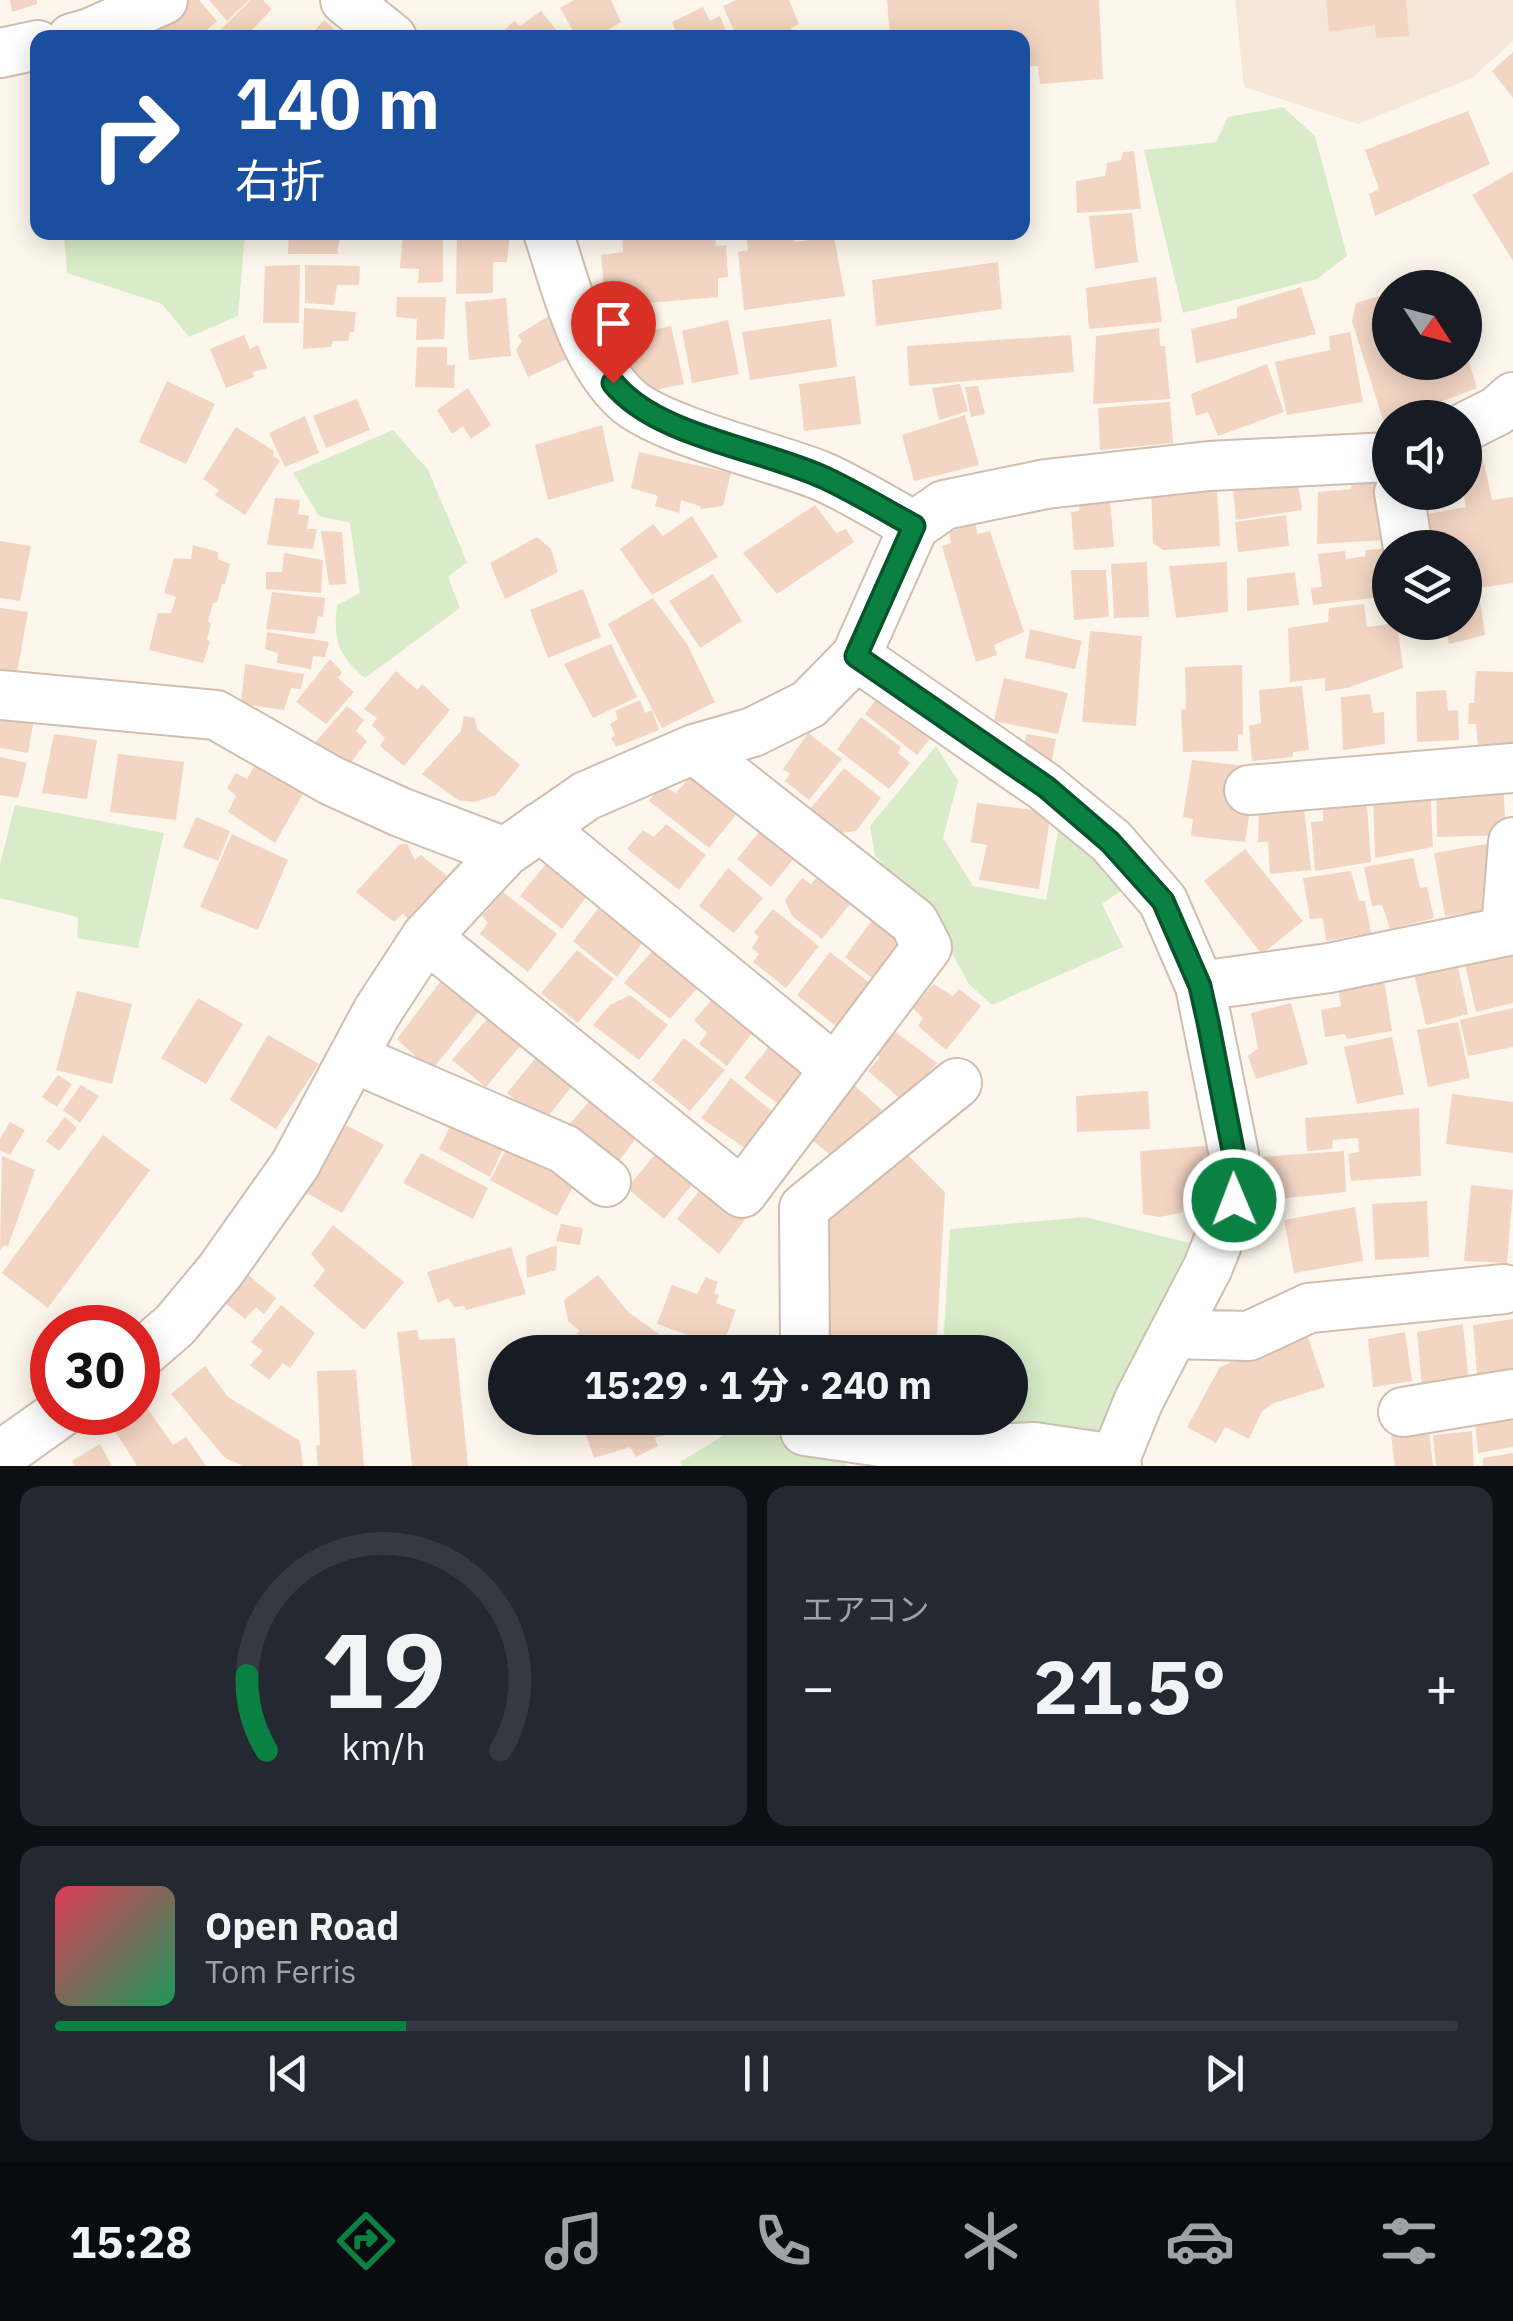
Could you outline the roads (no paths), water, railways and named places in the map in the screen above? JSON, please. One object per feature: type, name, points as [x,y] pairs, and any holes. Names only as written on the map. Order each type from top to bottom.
[{"type":"street","points":[[99,30],[163,0]]},
{"type":"street","points":[[345,0],[382,30]]},
{"type":"street","points":[[0,53],[30,47]]},
{"type":"street","points":[[551,240],[578,324],[599,366],[627,400],[658,419],[823,477],[914,526]]},
{"type":"street","points":[[1482,418],[1513,396]]},
{"type":"street","points":[[160,1338],[220,1271],[295,1165],[377,1012],[426,937],[522,839],[586,796],[694,750],[752,732],[809,704],[856,656],[914,526],[944,505],[1046,484],[1209,466],[1372,458]]},
{"type":"street","points":[[834,1435],[927,1448],[1034,1447],[1116,1463],[1139,1400],[1208,1267],[1234,1200],[1234,1155],[1200,986],[1163,901],[1110,842],[1046,787],[856,656]]},
{"type":"street","points":[[0,695],[216,714],[330,780],[400,812],[522,839],[835,1069]]},
{"type":"street","points":[[426,937],[742,1193],[927,947],[914,922],[694,750]]},
{"type":"street","points":[[1249,790],[1513,768]]},
{"type":"street","points":[[1200,986],[1330,968],[1509,930],[1513,842]]},
{"type":"street","points":[[353,1058],[564,1149],[606,1182]]},
{"type":"street","points":[[805,1335],[804,1208],[957,1083]]},
{"type":"street","points":[[1172,1334],[1248,1336],[1309,1308],[1504,1289]]},
{"type":"street","points":[[1403,1412],[1513,1394]]},
{"type":"street","points":[[0,1461],[33,1435]]}]
